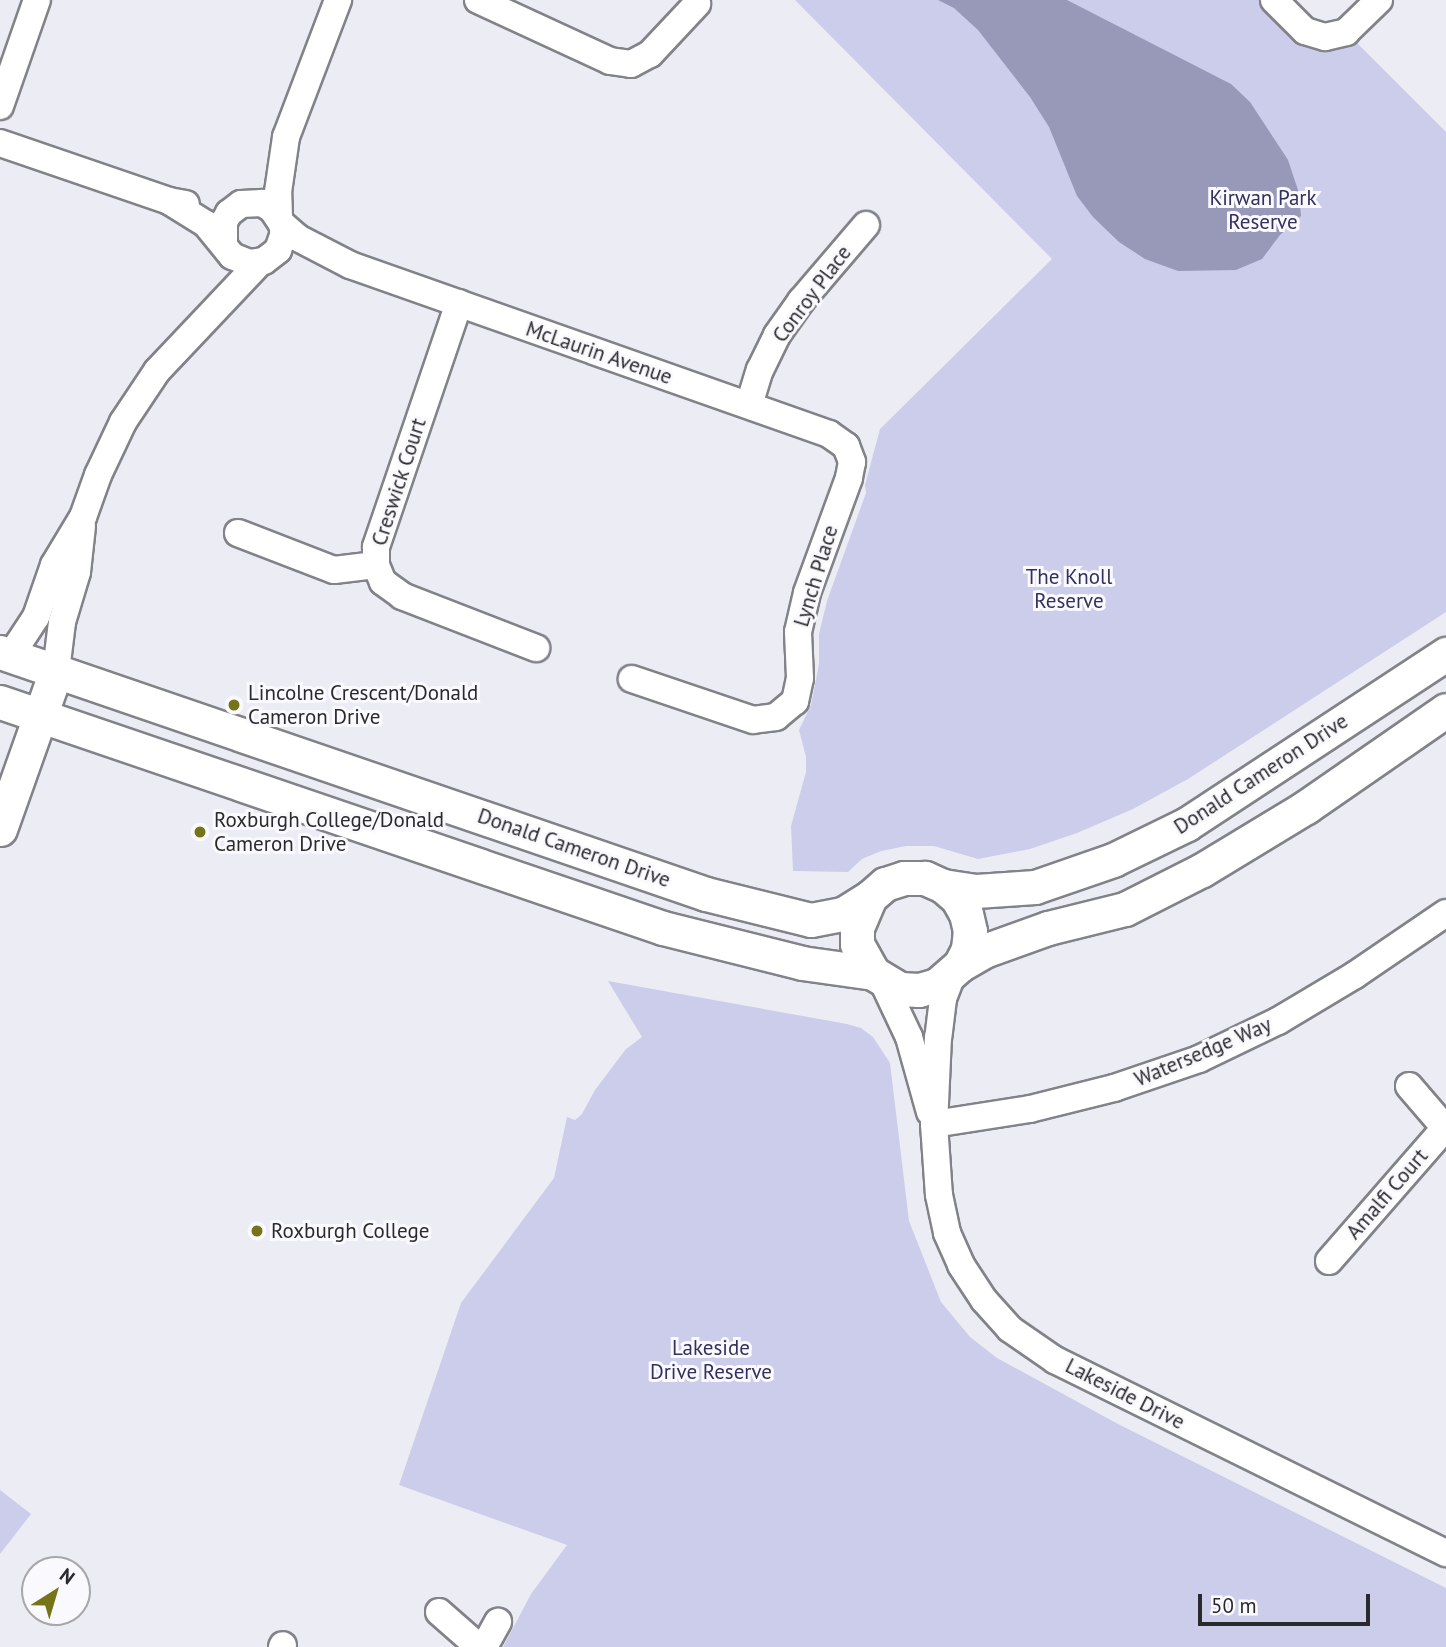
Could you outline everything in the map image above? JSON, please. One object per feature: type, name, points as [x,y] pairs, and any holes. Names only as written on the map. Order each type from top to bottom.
[{"type":"street","points":[[0,106],[37,0]]},
{"type":"street","points":[[194,329],[218,290],[225,270],[223,222],[258,185],[286,137],[338,0]]},
{"type":"street","points":[[478,0],[610,61],[631,64],[650,54],[697,4]]},
{"type":"street","points":[[1274,0],[1305,31],[1325,37],[1346,32],[1379,0]]},
{"type":"street","points":[[0,687],[5,653],[36,617],[54,565],[83,517],[98,475],[123,422],[157,371],[194,329],[261,262],[278,250],[284,233],[278,192],[286,137]]},
{"type":"street","points":[[0,143],[169,201],[212,208],[262,203],[280,220]]},
{"type":"street","points":[[169,201],[206,224],[240,261],[261,262]]},
{"type":"street","name":"McLaurin Avenue","points":[[280,220],[298,238],[350,265],[829,434],[846,446]]},
{"type":"street","name":"Conroy Place","points":[[749,405],[760,370],[778,335],[801,301],[866,225]]},
{"type":"street","name":"McLaurin Avenue","points":[[261,262],[292,258],[350,265]]},
{"type":"street","name":"Creswick Court","points":[[459,303],[376,547],[376,565],[383,582],[402,596],[536,648]]},
{"type":"street","name":"Lynch Place","points":[[632,679],[753,720],[776,717],[795,701],[800,678],[798,632],[807,593],[849,478],[852,462],[846,446]]},
{"type":"street","points":[[0,829],[56,671],[62,622],[77,572],[83,517]]},
{"type":"street","points":[[239,534],[334,570],[376,565]]},
{"type":"street","name":"Donald Cameron Drive","points":[[5,653],[706,894],[811,920],[843,914],[870,897]]},
{"type":"street","name":"Donald Cameron Drive","points":[[943,886],[976,891],[1035,887],[1112,860],[1187,824],[1440,658]]},
{"type":"street","points":[[0,702],[663,928],[802,963],[878,978],[900,989],[919,990],[937,985],[984,951],[1048,928],[1125,909],[1202,870],[1306,807],[1436,717]]},
{"type":"street","points":[[878,978],[857,944],[857,928],[870,897],[885,884],[904,878],[925,878],[943,886],[957,898],[966,914],[970,931],[968,949],[956,970]]},
{"type":"street","name":"Watersedge Way","points":[[934,1124],[1031,1110],[1114,1088],[1199,1059],[1278,1021],[1355,975],[1446,913]]},
{"type":"street","name":"Lakeside Drive","points":[[956,970],[943,999],[938,1037],[934,1124],[939,1195],[947,1233],[966,1274],[984,1300],[1010,1329],[1055,1360],[1446,1553]]},
{"type":"street","name":"Lakeside Drive","points":[[878,978],[909,1037],[934,1124]]},
{"type":"street","points":[[1409,1086],[1446,1129]]},
{"type":"street","name":"Amalfi Court","points":[[1329,1261],[1446,1129]]},
{"type":"street","points":[[439,1612],[481,1647],[498,1622]]},
{"type":"green space","points":[[795,0],[1274,0],[1305,31],[1346,32],[1446,132],[1446,612],[1188,779],[1133,809],[1077,833],[1030,849],[978,859],[934,846],[906,846],[881,851],[862,859],[848,872],[793,871],[791,826],[806,772],[806,757],[799,730],[811,705],[819,664],[819,634],[827,601],[866,493],[865,485],[880,429],[1052,259]]},
{"type":"green space","name":"Lakeside Drive Reserve","points":[[608,981],[847,1024],[861,1028],[873,1037],[890,1063],[909,1221],[941,1302],[970,1337],[997,1358],[1118,1424],[1446,1588],[1446,1647],[503,1647],[531,1594],[567,1545],[399,1485],[461,1303],[554,1178],[567,1117],[575,1120],[582,1114],[595,1090],[626,1049],[642,1037]]},
{"type":"green space","points":[[0,1490],[31,1514],[0,1554]]},
{"type":"shaded area","points":[[938,0],[1067,0],[1231,84],[1250,102],[1288,160],[1299,193],[1301,216],[1280,235],[1262,259],[1236,270],[1178,271],[1145,259],[1119,242],[1093,217],[1077,196],[1049,127],[1030,97],[978,30],[954,8]]},
{"type":"place","name":"Lincolne Crescent/Donald Cameron Drive","points":[[234,705]]},
{"type":"place","name":"Roxburgh College/Donald Cameron Drive","points":[[200,832]]},
{"type":"place","name":"Roxburgh College","points":[[257,1231]]},
{"type":"park label","name":"Kirwan Park Reserve","points":[[1263,210]]},
{"type":"park label","name":"The Knoll Reserve","points":[[1069,589]]}]
